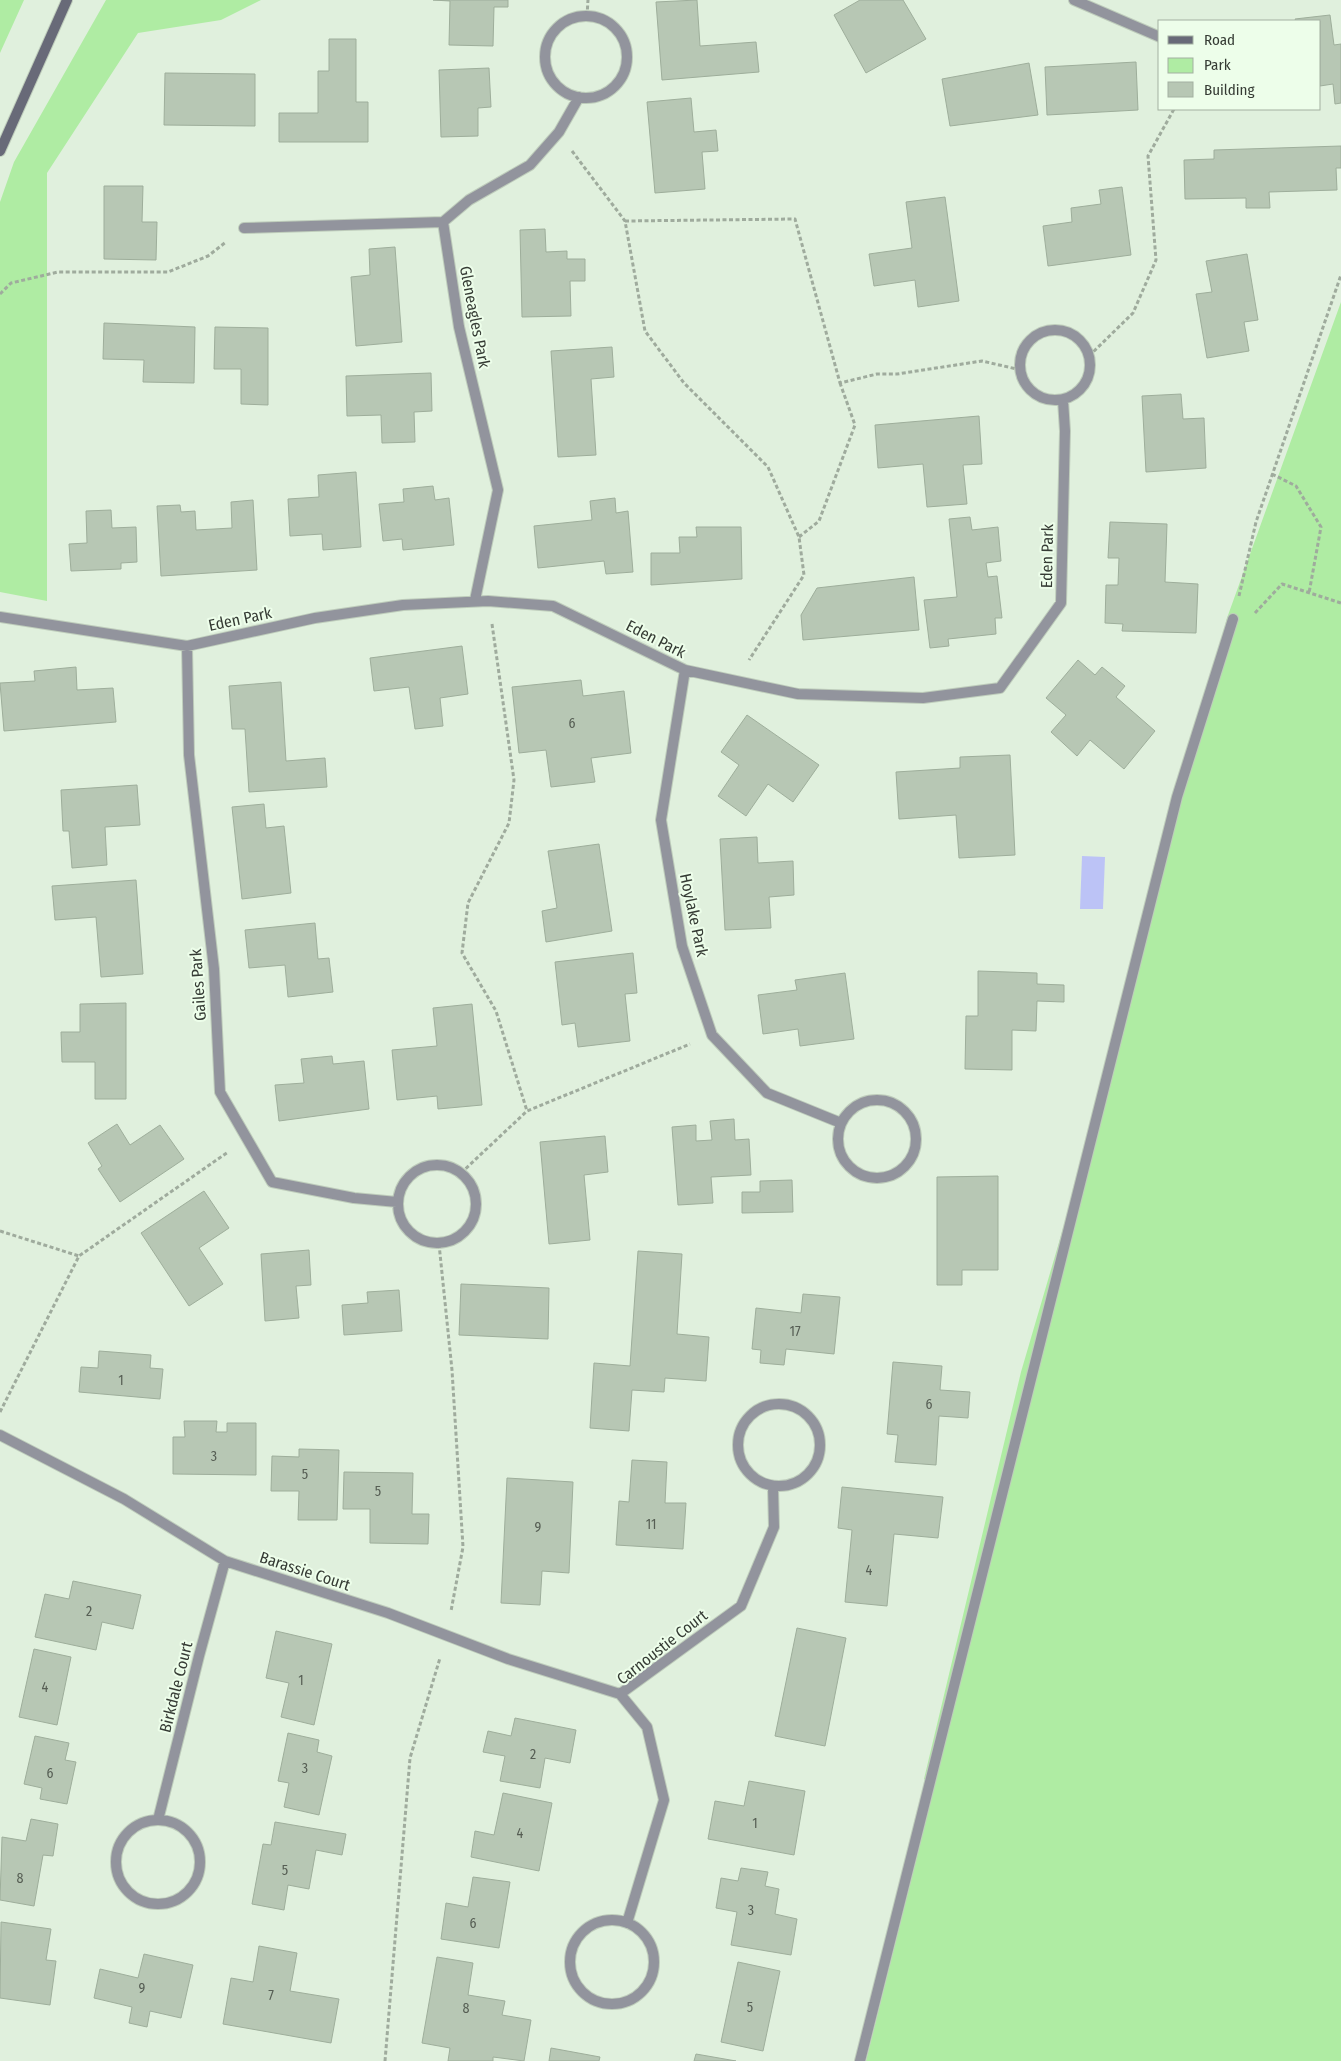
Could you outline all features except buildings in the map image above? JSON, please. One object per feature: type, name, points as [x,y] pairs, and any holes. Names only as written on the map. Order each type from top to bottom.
[{"type":"street","points":[[0,151],[67,0]]},
{"type":"street","points":[[1074,0],[1158,36]]},
{"type":"street","points":[[587,16],[600,18],[612,24],[621,34],[626,47],[627,61],[624,74],[616,85],[605,93],[592,98],[566,93],[548,73],[545,60],[552,34],[561,24],[573,18],[587,16]]},
{"type":"street","points":[[244,228],[443,222],[470,200],[530,165],[558,132],[579,97]]},
{"type":"street","name":"Gleneagles Park","points":[[443,222],[459,326],[498,490],[475,600]]},
{"type":"street","points":[[1048,331],[1069,333],[1085,346],[1089,356],[1088,378],[1083,388],[1063,400],[1052,400],[1036,394],[1024,381],[1021,370],[1020,360],[1030,341],[1048,331]]},
{"type":"street","name":"Eden Park","points":[[0,616],[187,646],[315,618],[403,605],[475,600],[553,606],[685,670],[798,694],[924,698],[1000,688],[1062,603],[1065,431],[1063,400]]},
{"type":"street","points":[[860,2061],[1177,797],[1233,619]]},
{"type":"street","name":"Gailes Park","points":[[187,646],[190,755],[214,969],[220,1092],[272,1182],[354,1198],[397,1202]]},
{"type":"street","name":"Hoylake Park","points":[[685,670],[660,820],[682,946],[712,1034],[767,1093],[841,1124]]},
{"type":"street","points":[[871,1100],[884,1100],[896,1105],[907,1113],[913,1124],[916,1137],[915,1150],[909,1161],[900,1170],[883,1177],[864,1175],[853,1169],[842,1154],[838,1136],[841,1124],[848,1113],[859,1104],[871,1100]]},
{"type":"street","points":[[438,1165],[450,1167],[461,1173],[469,1182],[474,1192],[476,1204],[474,1216],[469,1227],[461,1235],[439,1244],[426,1242],[414,1236],[405,1227],[399,1216],[397,1202],[400,1190],[415,1171],[426,1166],[438,1165]]},
{"type":"street","points":[[783,1404],[796,1407],[807,1414],[815,1424],[820,1437],[820,1450],[816,1463],[809,1474],[798,1482],[786,1486],[773,1486],[760,1481],[749,1472],[741,1460],[738,1447],[740,1433],[746,1420],[756,1411],[769,1405],[783,1404]]},
{"type":"street","name":"Barassie Court","points":[[0,1435],[124,1499],[225,1561],[388,1613],[508,1659],[620,1694]]},
{"type":"street","name":"Carnoustie Court","points":[[627,1923],[664,1800],[647,1727],[620,1694],[741,1606],[774,1527],[773,1486]]},
{"type":"street","name":"Birkdale Court","points":[[158,1820],[225,1561]]},
{"type":"street","points":[[158,1820],[172,1823],[185,1830],[194,1842],[199,1856],[199,1870],[194,1884],[184,1895],[172,1902],[158,1905],[143,1902],[123,1886],[117,1874],[115,1861],[118,1848],[124,1837],[134,1828],[146,1822],[158,1820]]},
{"type":"street","points":[[613,1920],[627,1923],[639,1930],[649,1941],[654,1955],[654,1969],[649,1983],[640,1994],[628,2002],[614,2005],[600,2003],[588,1998],[578,1988],[572,1976],[569,1962],[572,1949],[578,1937],[588,1928],[600,1922],[613,1920]]},
{"type":"path","points":[[587,16],[588,0]]},
{"type":"path","points":[[1089,356],[1133,313],[1156,260],[1148,156],[1173,110]]},
{"type":"path","points":[[558,132],[625,221],[645,331],[684,383],[768,467],[799,537],[804,575],[736,680]]},
{"type":"path","points":[[625,221],[795,220],[840,383],[855,425],[819,521],[799,537]]},
{"type":"path","points":[[0,294],[11,283],[58,272],[168,272],[208,256],[244,228]]},
{"type":"path","points":[[1233,619],[1256,522],[1341,275]]},
{"type":"path","points":[[840,383],[877,374],[898,374],[982,361],[1021,370]]},
{"type":"path","points":[[1272,474],[1296,486],[1321,527],[1309,593]]},
{"type":"path","points":[[1227,639],[1282,584],[1341,603]]},
{"type":"path","points":[[488,601],[514,780],[509,823],[468,903],[462,953],[496,1011],[527,1111]]},
{"type":"path","points":[[461,1173],[527,1111],[712,1034]]},
{"type":"path","points":[[0,1412],[79,1256],[247,1139]]},
{"type":"path","points":[[0,1230],[79,1256]]},
{"type":"path","points":[[385,2061],[410,1758],[447,1635],[463,1547],[452,1370],[439,1244]]},
{"type":"green space","points":[[0,0],[24,0],[0,53]]},
{"type":"green space","points":[[106,0],[261,0],[221,20],[138,33],[47,173],[47,601],[0,592],[0,202],[14,162]]},
{"type":"green space","points":[[1341,302],[1341,2061],[866,2061],[935,1784],[924,1779],[1021,1372],[1123,1024],[1227,618]]},
{"type":"water","points":[[1082,856],[1105,857],[1103,909],[1080,909]]}]
